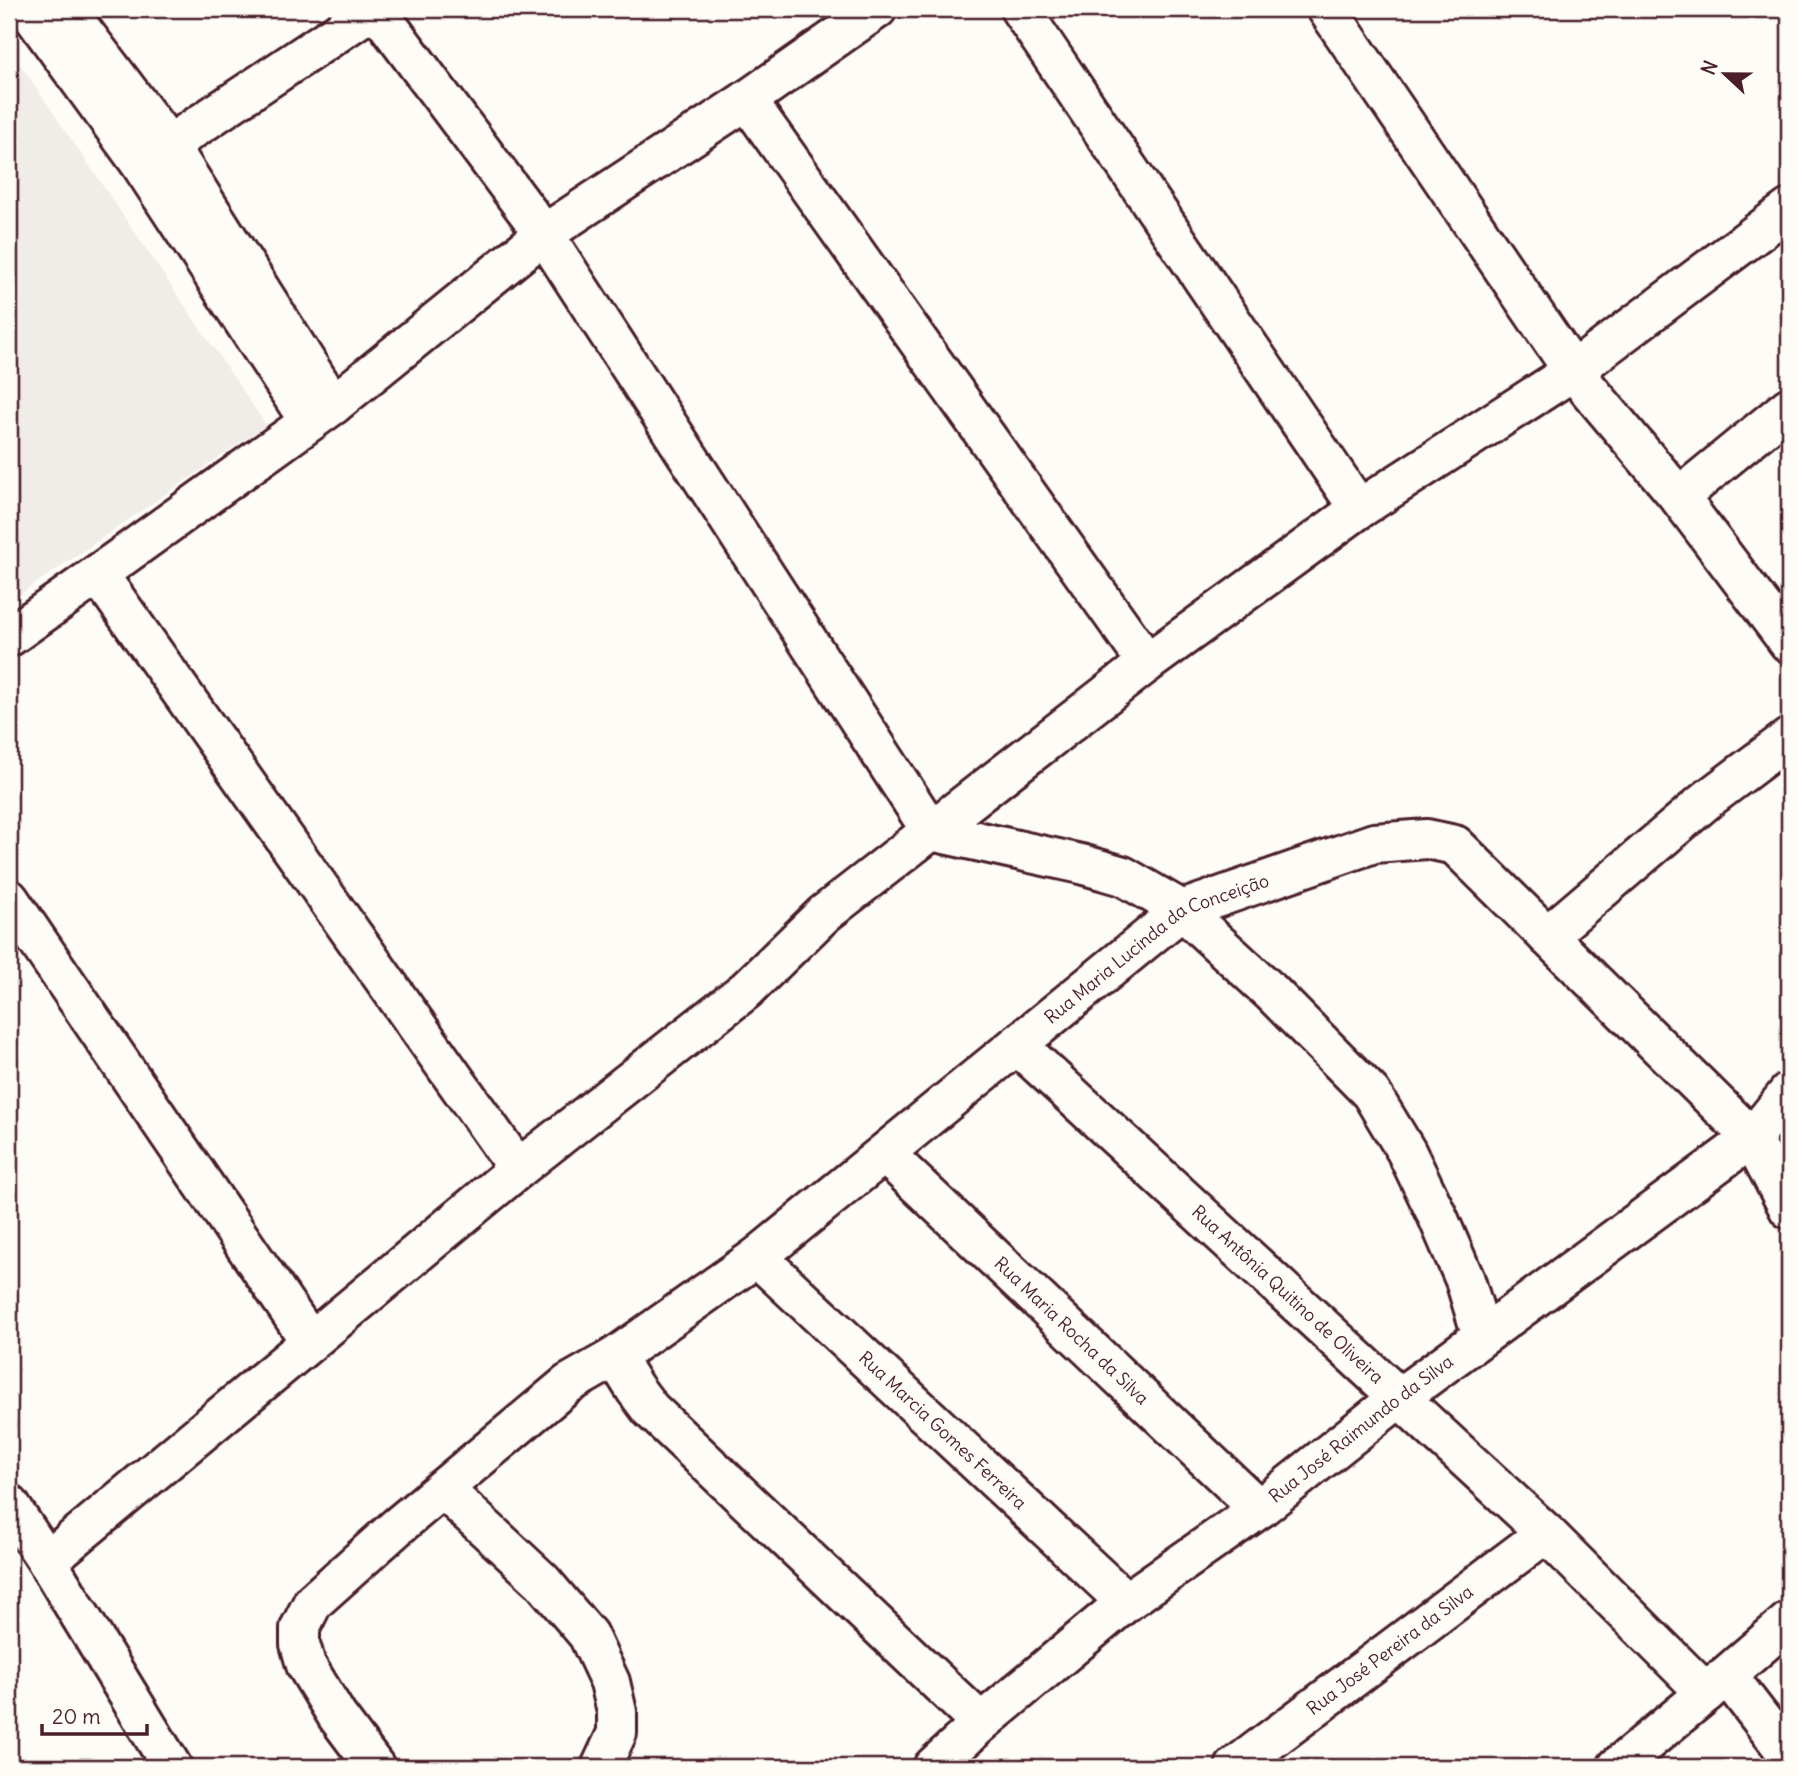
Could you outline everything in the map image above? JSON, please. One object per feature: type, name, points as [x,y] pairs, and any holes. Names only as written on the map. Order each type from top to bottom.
[{"type":"street","points":[[27,9],[321,413]]},
{"type":"street","points":[[66,9],[169,145],[321,413]]},
{"type":"street","points":[[169,145],[374,9],[544,234],[931,831],[1123,876],[1182,910],[1271,992],[1371,1093],[1406,1152],[1437,1216],[1465,1280],[1482,1336]]},
{"type":"street","points":[[9,637],[321,413],[544,234],[747,100],[877,9]]},
{"type":"street","points":[[1020,9],[1359,509]]},
{"type":"street","points":[[1327,9],[1573,371],[1679,497],[1789,643]]},
{"type":"street","points":[[747,100],[1147,663]]},
{"type":"street","points":[[47,1561],[518,1169],[746,990],[824,914],[1147,663],[1359,509],[1573,371],[1789,209]]},
{"type":"street","points":[[1679,497],[1789,407]]},
{"type":"street","points":[[98,575],[518,1169]]},
{"type":"street","points":[[1547,936],[1708,799],[1789,738]]},
{"type":"street","name":"Rua Maria Lucinda da Conceição","points":[[375,1767],[337,1716],[306,1665],[300,1644],[300,1628],[313,1602],[568,1384],[615,1357],[757,1257],[1182,910],[1374,843],[1427,839],[1455,845],[1752,1138],[1789,1209]]},
{"type":"street","points":[[9,900],[310,1341]]},
{"type":"street","name":"Rua Antônia Quitino de Oliveira","points":[[1017,1045],[1546,1533],[1717,1684],[1789,1755]]},
{"type":"street","name":"Rua José Raimundo da Silva","points":[[933,1767],[981,1723],[1126,1602],[1259,1509],[1400,1397],[1752,1138],[1789,1092]]},
{"type":"street","name":"Rua Maria Rocha da Silva","points":[[885,1154],[1259,1509]]},
{"type":"street","name":"Rua Marcia Gomes Ferreira","points":[[757,1257],[1126,1602]]},
{"type":"street","points":[[615,1357],[650,1409],[981,1723]]},
{"type":"street","points":[[443,1489],[542,1581],[588,1635],[610,1682],[617,1712],[617,1733],[601,1767]]},
{"type":"street","points":[[9,1504],[47,1561],[172,1767]]},
{"type":"street","name":"Rua José Pereira da Silva","points":[[1235,1767],[1546,1533]]},
{"type":"street","points":[[1617,1767],[1789,1621]]},
{"type":"shaded area","points":[[9,48],[266,425],[9,602]]}]
